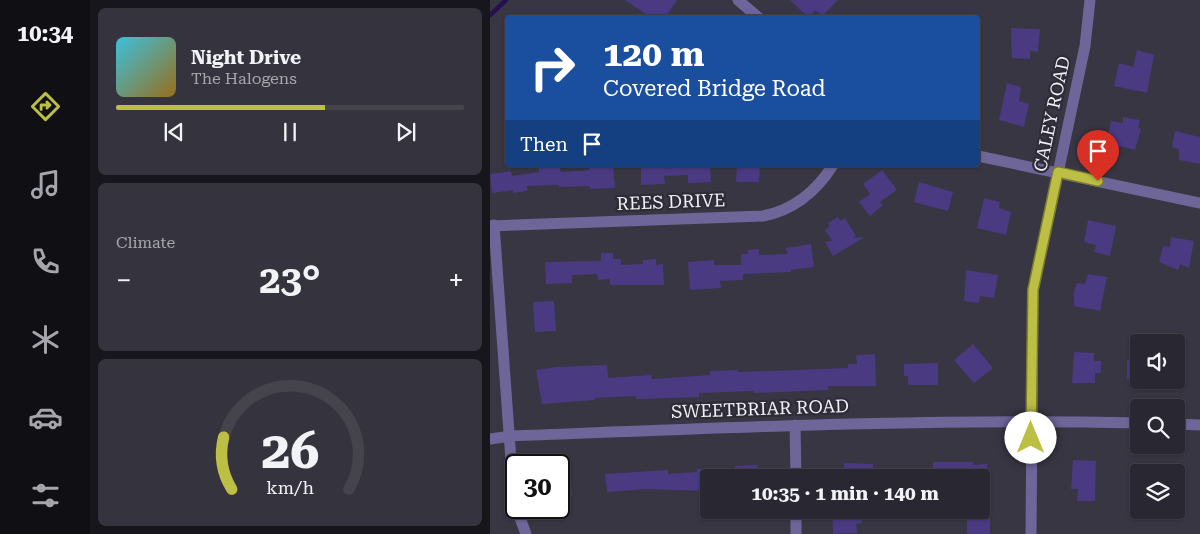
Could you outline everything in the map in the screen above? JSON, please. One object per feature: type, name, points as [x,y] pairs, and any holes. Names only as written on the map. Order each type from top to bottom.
[{"type":"street","points":[[738,0],[756,15]]},
{"type":"street","name":"CALEY ROAD","points":[[1031,534],[1033,290],[1085,46],[1090,0]]},
{"type":"street","points":[[980,156],[1200,203]]},
{"type":"street","name":"REES DRIVE","points":[[492,226],[763,216],[778,213],[806,198],[831,167]]},
{"type":"street","points":[[492,226],[514,502],[526,534]]},
{"type":"street","name":"SWEETBRIAR ROAD","points":[[490,439],[510,436],[795,426],[1031,421],[1130,424]]},
{"type":"street","points":[[1185,424],[1200,425]]},
{"type":"street","points":[[795,426],[796,469]]},
{"type":"street","points":[[796,519],[796,534]]},
{"type":"building","points":[[625,0],[677,0],[667,15],[648,15]]},
{"type":"building","points":[[790,0],[838,0],[823,15],[815,10],[811,15],[806,15]]},
{"type":"building","points":[[1011,28],[1040,29],[1038,52],[1030,51],[1030,59],[1012,58]]},
{"type":"building","points":[[1137,50],[1154,55],[1147,93],[1114,86],[1119,63],[1133,67]]},
{"type":"building","points":[[1007,83],[1021,87],[1019,101],[1029,104],[1024,127],[999,120]]},
{"type":"building","points":[[1123,117],[1140,120],[1138,128],[1141,129],[1135,150],[1107,143],[1111,121],[1123,123]]},
{"type":"building","points":[[1175,131],[1200,137],[1200,164],[1179,160],[1179,149],[1172,147]]},
{"type":"building","points":[[589,167],[613,167],[615,188],[590,189],[590,186],[559,187],[559,185],[527,186],[527,191],[513,193],[513,190],[492,193],[490,174],[511,171],[512,176],[539,172],[539,168],[560,168],[561,172],[589,170]]},
{"type":"building","points":[[641,167],[710,167],[711,182],[688,183],[688,175],[664,176],[665,184],[641,185]]},
{"type":"building","points":[[737,167],[760,167],[759,182],[736,182]]},
{"type":"building","points":[[882,170],[897,190],[880,202],[883,205],[870,216],[859,202],[870,194],[863,184]]},
{"type":"building","points":[[919,182],[953,192],[948,211],[914,202]]},
{"type":"building","points":[[984,198],[1000,202],[999,208],[1011,212],[1006,235],[977,228]]},
{"type":"building","points":[[838,217],[840,221],[845,218],[856,236],[852,238],[865,237],[833,256],[825,242],[832,241],[825,230],[830,226],[828,223]]},
{"type":"building","points":[[1088,220],[1116,226],[1110,256],[1094,252],[1096,245],[1084,242]]},
{"type":"building","points":[[1171,237],[1194,241],[1189,268],[1180,264],[1178,270],[1159,262],[1163,246],[1170,247]]},
{"type":"building","points":[[811,244],[814,267],[791,270],[791,272],[743,274],[743,280],[720,281],[721,288],[690,290],[688,262],[714,260],[714,265],[741,265],[741,254],[748,254],[748,250],[759,249],[759,255],[788,254],[785,248]]},
{"type":"building","points":[[601,253],[613,253],[613,259],[621,259],[621,265],[643,264],[643,260],[656,259],[656,265],[663,264],[664,285],[610,285],[610,279],[598,280],[597,274],[572,275],[572,283],[546,284],[545,262],[601,261]]},
{"type":"building","points":[[966,270],[998,275],[994,298],[980,296],[979,303],[964,301]]},
{"type":"building","points":[[1088,274],[1107,277],[1100,311],[1074,306],[1074,291],[1077,283],[1085,284]]},
{"type":"building","points":[[554,301],[556,331],[535,332],[533,302]]},
{"type":"building","points":[[973,344],[993,368],[974,383],[954,360]]},
{"type":"building","points":[[1074,352],[1094,353],[1094,361],[1101,361],[1101,373],[1095,373],[1095,383],[1072,383]]},
{"type":"building","points":[[875,354],[876,386],[828,386],[828,390],[754,393],[754,391],[699,393],[699,397],[636,399],[636,396],[542,404],[536,370],[556,367],[607,365],[608,378],[651,375],[652,379],[710,375],[710,371],[738,370],[738,372],[848,368],[848,364],[857,364],[856,355]]},
{"type":"building","points":[[1127,360],[1130,360],[1130,379],[1127,379]]},
{"type":"building","points":[[938,363],[938,385],[908,385],[908,376],[904,376],[904,364]]},
{"type":"building","points":[[1073,460],[1096,461],[1095,501],[1077,501],[1078,489],[1071,489]]},
{"type":"building","points":[[933,462],[973,462],[973,465],[987,464],[987,469],[933,469]]},
{"type":"building","points":[[844,463],[873,464],[873,469],[844,469]]},
{"type":"building","points":[[757,465],[757,469],[735,469],[735,466]]},
{"type":"building","points":[[697,469],[700,469],[700,491],[646,489],[607,492],[605,474],[668,470],[668,474],[697,472]]},
{"type":"building","points":[[570,474],[572,496],[570,496]]},
{"type":"building","points":[[832,519],[862,519],[862,523],[856,524],[857,533],[833,534]]},
{"type":"building","points":[[967,519],[990,519],[990,534],[967,534]]},
{"type":"waterway","points":[[490,15],[506,0]]},
{"type":"route","points":[[1031,438],[1033,290],[1058,172],[1098,181]]}]
